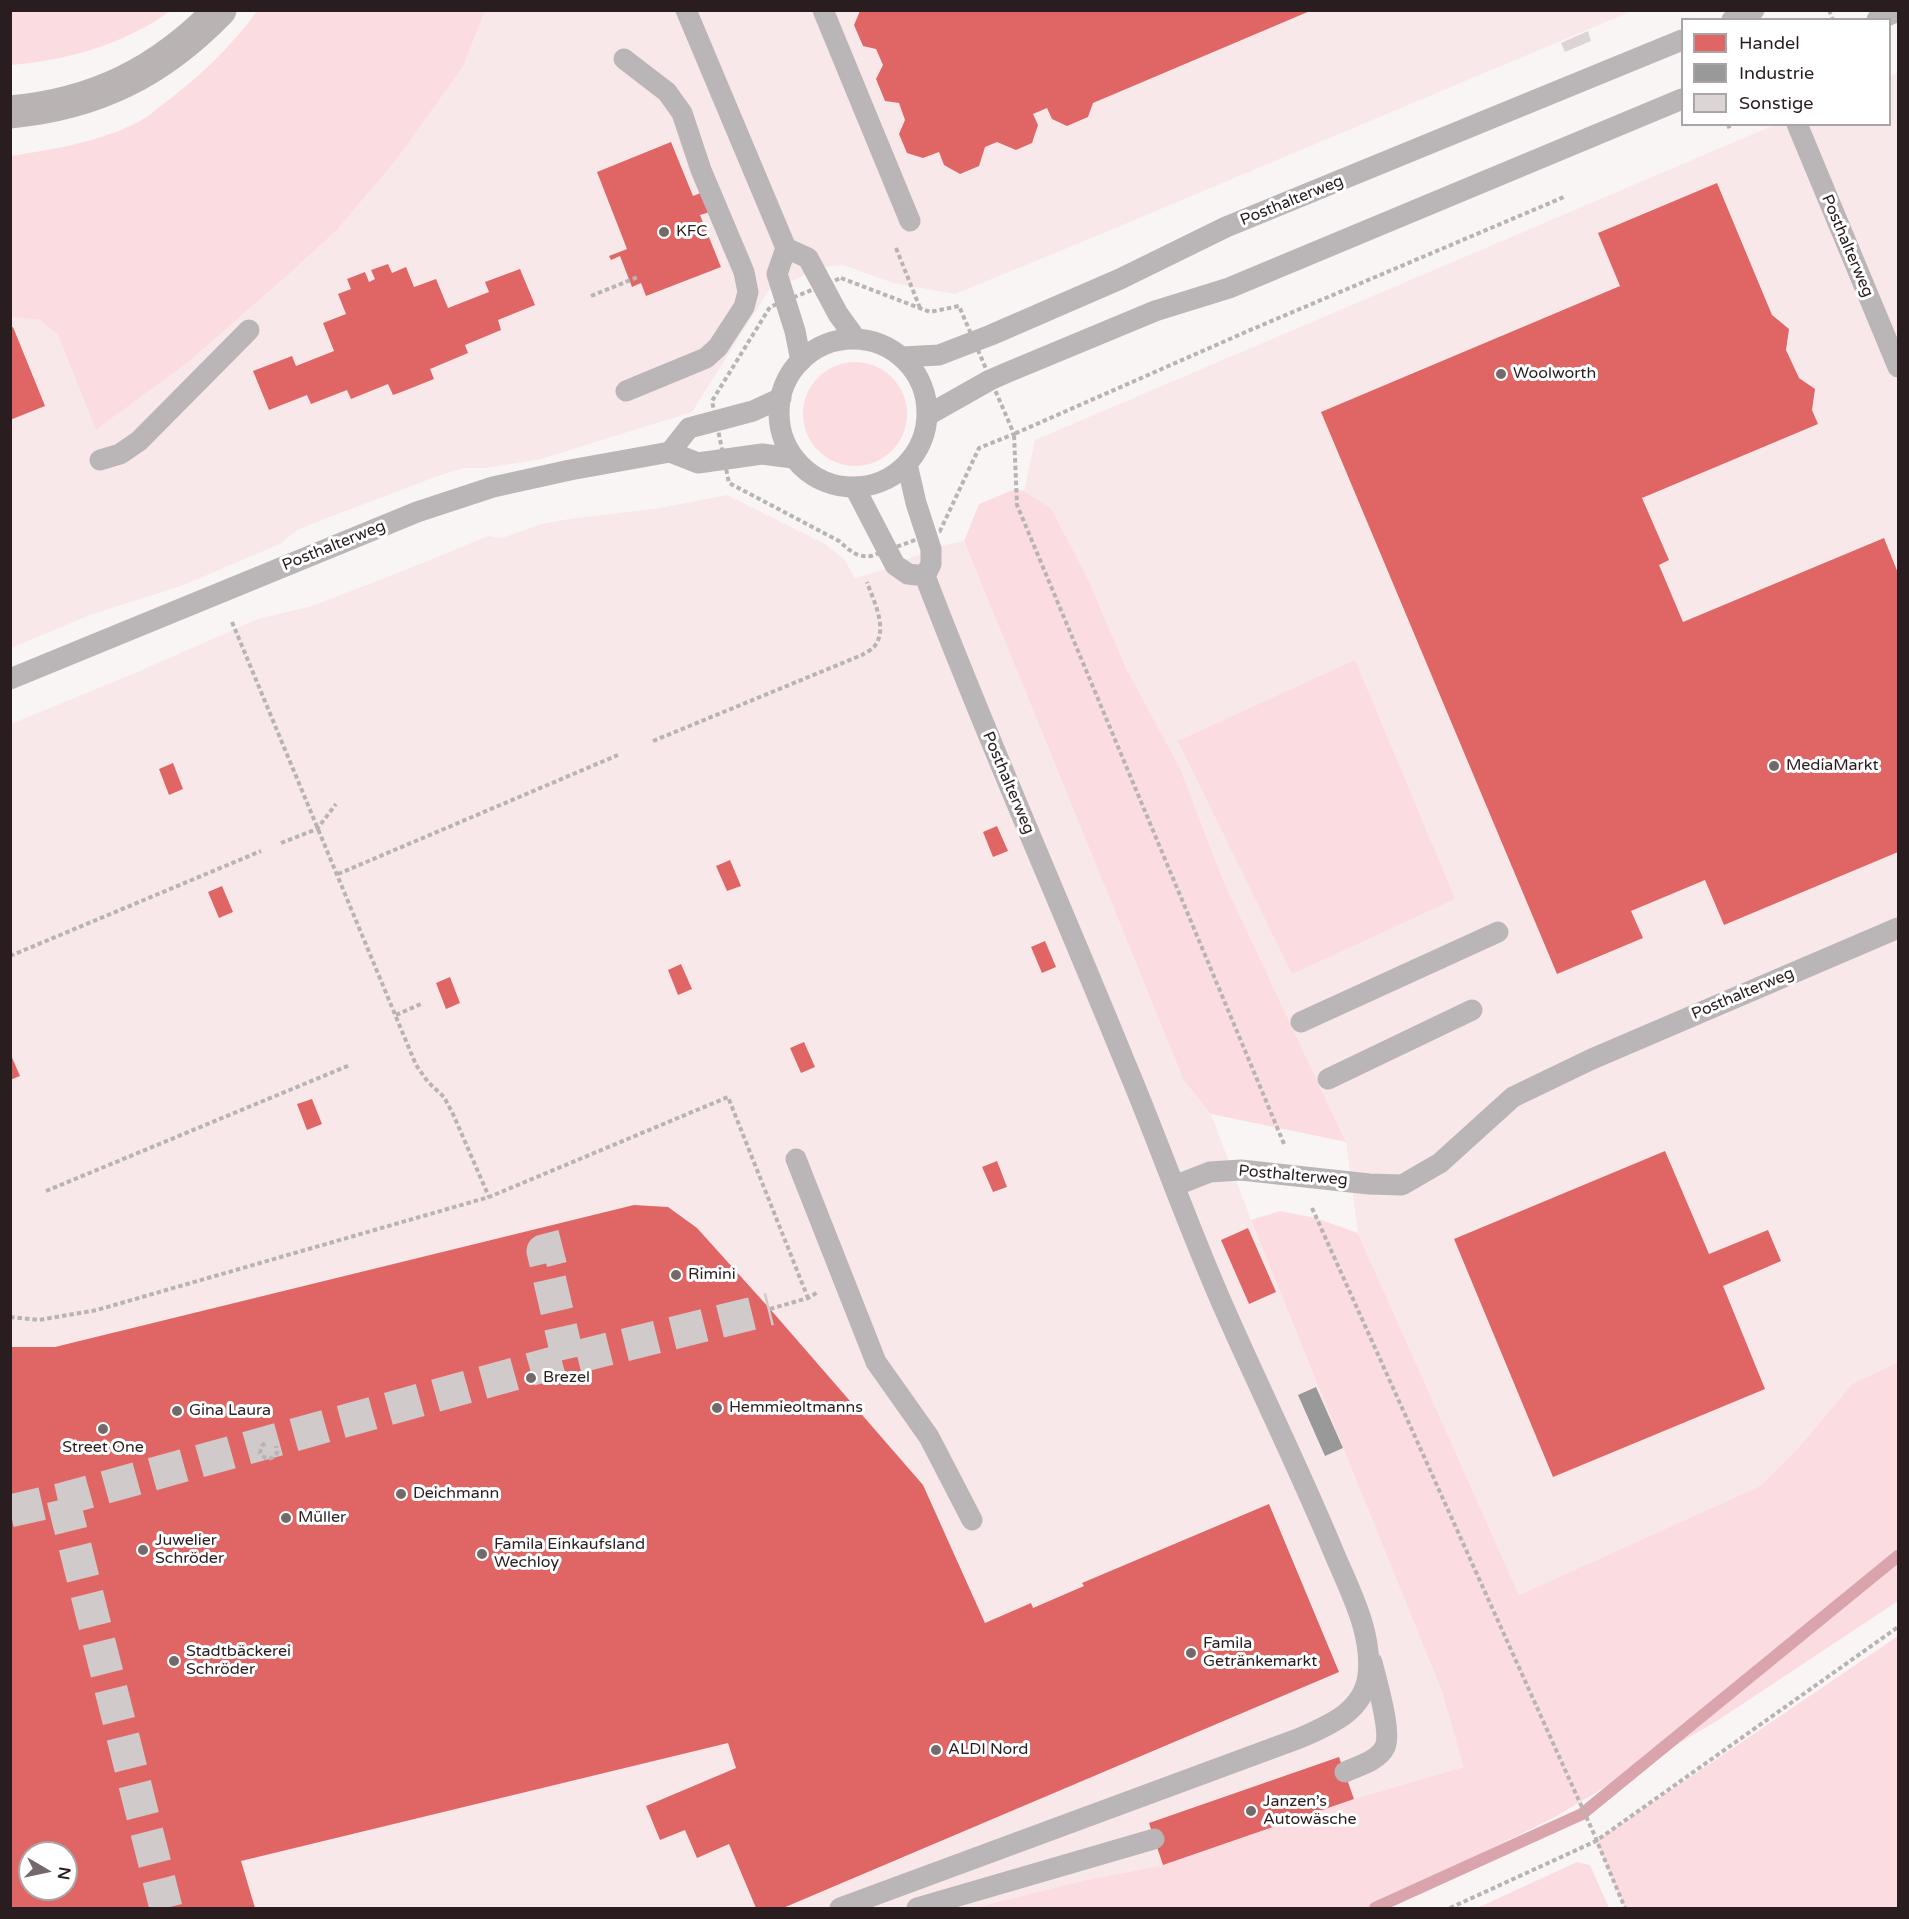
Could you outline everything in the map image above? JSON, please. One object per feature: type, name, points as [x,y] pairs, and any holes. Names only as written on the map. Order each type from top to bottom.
[{"type":"highway","points":[[10,112],[31,110],[86,98],[115,86],[146,70],[179,48],[219,10]]},
{"type":"lane","points":[[686,10],[786,248],[777,274],[801,361]]},
{"type":"lane","points":[[822,10],[909,221]]},
{"type":"lane","points":[[1737,18],[1753,11]]},
{"type":"lane","points":[[1882,18],[1899,11]]},
{"type":"lane","name":"Posthalterweg","points":[[903,357],[939,355],[975,342],[1110,284],[1226,227],[1681,41]]},
{"type":"lane","points":[[624,59],[667,92],[682,113],[701,170],[744,272],[748,292],[744,307],[718,347],[706,358],[626,391]]},
{"type":"lane","points":[[928,415],[990,380],[1155,311],[1229,288],[1681,100]]},
{"type":"lane","name":"Posthalterweg","points":[[1798,126],[1832,213],[1899,367]]},
{"type":"lane","points":[[786,248],[808,258],[838,314],[856,339]]},
{"type":"lane","points":[[100,460],[120,454],[139,441],[249,330]]},
{"type":"lane","points":[[847,339],[867,339],[886,346],[903,357],[917,374],[926,394],[928,415],[924,437],[914,457],[898,473],[885,481],[855,488],[832,485],[811,475],[794,458],[782,438],[779,415],[781,398],[792,372],[807,355],[826,344],[847,339]]},
{"type":"lane","points":[[781,398],[753,411],[689,428],[670,452],[698,463],[762,454],[794,458]]},
{"type":"lane","name":"Posthalterweg","points":[[10,679],[417,512],[474,492],[523,479],[670,452]]},
{"type":"lane","points":[[855,488],[895,565],[908,574],[925,576],[930,564],[931,549],[925,536],[907,464]]},
{"type":"lane","name":"Posthalterweg","points":[[925,576],[975,707],[1124,1058],[1174,1186],[1210,1172],[1241,1170],[1369,1184],[1402,1185],[1440,1163],[1513,1097],[1592,1059],[1899,928]]},
{"type":"lane","points":[[1301,1022],[1498,932]]},
{"type":"lane","points":[[1328,1078],[1472,1010]]},
{"type":"lane","points":[[796,1159],[876,1362],[929,1437],[972,1520]]},
{"type":"lane","points":[[1174,1186],[1228,1316],[1305,1481],[1365,1630],[1386,1727],[1385,1747],[1372,1760],[1345,1772]]},
{"type":"lane","points":[[840,1908],[1300,1738],[1338,1721],[1358,1702],[1368,1677],[1365,1630]]},
{"type":"lane","points":[[917,1908],[1154,1839]]},
{"type":"path","points":[[1564,197],[1259,326],[1014,434],[980,448],[940,531],[862,558],[839,541],[729,483],[712,401],[770,306],[822,284],[841,278],[930,312],[959,306],[1014,434],[1017,505],[1297,1176],[1594,1834],[1625,1908]]},
{"type":"path","points":[[591,296],[638,278]]},
{"type":"path","points":[[862,558],[863,566]]},
{"type":"path","points":[[653,741],[862,655],[875,646],[880,631],[880,619],[865,574]]},
{"type":"path","points":[[220,592],[416,1065],[428,1082],[444,1097],[489,1197]]},
{"type":"path","points":[[338,874],[618,755]]},
{"type":"path","points":[[281,843],[317,829],[336,804]]},
{"type":"path","points":[[10,956],[261,851]]},
{"type":"path","points":[[396,1015],[423,1003]]},
{"type":"path","points":[[46,1191],[350,1065]]},
{"type":"path","points":[[10,1317],[39,1320],[97,1310],[489,1197],[728,1097],[808,1298],[770,1309]]},
{"type":"path","points":[[266,1443],[262,1446],[260,1453],[268,1459],[277,1453],[276,1446]]},
{"type":"path","points":[[1450,1908],[1596,1841],[1899,1627]]},
{"type":"shaded area","points":[[11,10],[170,11],[133,33],[94,49],[74,55],[11,65]]},
{"type":"shaded area","points":[[257,11],[485,11],[463,67],[397,159],[337,230],[187,363],[96,430],[58,335],[40,320],[11,317],[11,156],[93,139],[143,119],[213,61]]},
{"type":"shaded area","points":[[485,11],[1632,11],[955,294],[893,283],[843,265],[815,271],[769,290],[692,412],[541,459],[486,468],[464,468],[438,476],[314,523],[296,531],[280,544],[181,586],[90,615],[11,648],[10,317],[40,320],[58,335],[96,430],[187,363],[337,230],[397,159],[463,67]]},
{"type":"shaded area","points":[[1898,72],[1898,1362],[1852,1384],[1800,1446],[1760,1486],[1519,1595],[1358,1233],[1346,1142],[1223,880],[1180,768],[1127,670],[1088,579],[1051,508],[1024,491],[1035,440],[1772,126],[1891,126],[1891,76]]},
{"type":"shaded area","points":[[855,362],[875,366],[892,377],[903,394],[907,414],[903,434],[892,451],[875,462],[855,466],[835,462],[818,451],[807,434],[803,414],[807,394],[818,377],[835,366]]},
{"type":"shaded area","points":[[1015,489],[1024,491],[1051,508],[1088,579],[1127,670],[1180,768],[1223,880],[1346,1142],[1211,1114],[1184,1081],[964,541],[979,504]]},
{"type":"shaded area","points":[[727,495],[825,544],[844,559],[855,578],[885,569],[939,546],[964,541],[1184,1081],[1211,1114],[1251,1220],[1442,1692],[1465,1767],[1354,1799],[1163,1865],[1082,1881],[973,1908],[11,1908],[11,724],[258,619],[312,606],[488,536],[502,538],[542,524],[660,508]]},
{"type":"shaded area","points":[[1355,660],[1455,899],[1292,974],[1178,741]]},
{"type":"shaded area","points":[[1280,1211],[1316,1218],[1358,1233],[1519,1595],[1760,1486],[1800,1446],[1852,1384],[1898,1362],[1898,1601],[1720,1719],[1555,1817],[1371,1908],[973,1908],[1082,1881],[1163,1865],[1354,1799],[1464,1767],[1442,1692],[1251,1220]]},
{"type":"shaded area","points":[[1898,1636],[1898,1908],[1625,1908],[1596,1841]]},
{"type":"shaded area","points":[[1577,1862],[1590,1865],[1609,1908],[1477,1908]]},
{"type":"building: Handel","points":[[860,11],[1310,11],[1093,103],[1088,117],[1067,126],[1052,119],[1047,108],[1033,114],[1038,125],[1032,143],[1016,150],[997,142],[985,147],[979,166],[960,174],[944,165],[939,152],[923,158],[907,153],[899,134],[905,120],[899,103],[885,101],[876,79],[883,65],[876,49],[863,46],[854,25]]},
{"type":"building: Handel","name":"KFC","points":[[671,142],[693,196],[703,192],[710,212],[700,215],[721,267],[646,296],[641,283],[632,287],[620,256],[611,260],[609,256],[627,249],[597,172]]},
{"type":"building: Handel","points":[[1717,183],[1772,315],[1789,329],[1786,350],[1799,378],[1815,389],[1812,410],[1818,424],[1642,498],[1669,560],[1659,565],[1683,622],[1884,538],[1898,573],[1898,852],[1724,925],[1705,880],[1631,911],[1643,938],[1557,974],[1321,412],[1620,286],[1598,233]]},
{"type":"building: Handel","points":[[388,264],[392,273],[406,267],[414,287],[436,279],[448,308],[489,292],[485,282],[520,269],[535,305],[498,320],[501,330],[465,345],[468,353],[430,369],[434,379],[404,391],[393,395],[388,384],[351,399],[347,390],[311,404],[307,395],[269,410],[253,371],[292,356],[296,366],[334,351],[323,323],[346,314],[338,294],[351,289],[347,279],[365,272],[369,282],[375,279],[371,270]]},
{"type":"building: Handel","points":[[13,327],[45,406],[10,420],[10,328]]},
{"type":"building: Handel","points":[[173,763],[183,789],[169,795],[159,769]]},
{"type":"building: Handel","points":[[997,826],[1008,851],[993,857],[983,832]]},
{"type":"building: Handel","points":[[730,860],[741,886],[727,891],[716,866]]},
{"type":"building: Handel","points":[[222,886],[233,912],[219,918],[208,892]]},
{"type":"building: Handel","points":[[1045,941],[1056,967],[1042,973],[1031,947]]},
{"type":"building: Handel","points":[[681,964],[692,989],[678,995],[668,970]]},
{"type":"building: Handel","points":[[450,977],[460,1003],[446,1009],[436,983]]},
{"type":"building: Handel","points":[[804,1042],[815,1067],[801,1073],[790,1048]]},
{"type":"building: Handel","points":[[10,1053],[20,1076],[10,1080]]},
{"type":"building: Handel","points":[[312,1099],[322,1124],[307,1130],[297,1104]]},
{"type":"building: Handel","points":[[1665,1151],[1709,1254],[1768,1230],[1781,1261],[1723,1286],[1765,1389],[1553,1477],[1454,1239]]},
{"type":"building: Handel","points":[[997,1161],[1007,1187],[993,1192],[982,1167]]},
{"type":"building: Handel","name":"Famila Einkaufsland Wechloy","points":[[634,1205],[668,1207],[697,1228],[923,1485],[985,1623],[1031,1603],[1033,1608],[1084,1586],[1082,1583],[1269,1504],[1339,1672],[783,1908],[756,1908],[729,1844],[697,1858],[685,1830],[660,1840],[646,1806],[736,1768],[728,1743],[241,1861],[255,1908],[10,1908],[10,1347],[55,1347]]},
{"type":"building: Handel","points":[[1248,1228],[1276,1292],[1249,1304],[1221,1240]]},
{"type":"building: Handel","name":"Janzen’s Autowäsche","points":[[1339,1757],[1354,1799],[1163,1865],[1149,1823]]},
{"type":"building: Industrie","points":[[1316,1387],[1343,1448],[1325,1456],[1298,1395]]},
{"type":"building: Sonstige","points":[[1588,31],[1591,41],[1565,52],[1561,43]]},
{"type":"waterway","points":[[1375,1908],[1582,1814],[1898,1556]]},
{"type":"tunnel","points":[[568,1359],[543,1251],[578,1242]]},
{"type":"tunnel","points":[[10,1511],[63,1499],[568,1359],[770,1309]]},
{"type":"tunnel","points":[[63,1499],[166,1908]]},
{"type":"place","name":"KFC","points":[[664,232]]},
{"type":"place","name":"Woolworth","points":[[1501,374]]},
{"type":"place","name":"MediaMarkt","points":[[1774,766]]},
{"type":"place","name":"Rimini","points":[[676,1275]]},
{"type":"place","name":"Brezel","points":[[531,1378]]},
{"type":"place","name":"Hemmieoltmanns","points":[[717,1408]]},
{"type":"place","name":"Gina Laura","points":[[177,1411]]},
{"type":"place","name":"Street One","points":[[103,1429]]},
{"type":"place","name":"Deichmann","points":[[401,1494]]},
{"type":"place","name":"Müller","points":[[286,1518]]},
{"type":"place","name":"Juwelier Schröder","points":[[143,1550]]},
{"type":"place","name":"Famila Einkaufsland Wechloy","points":[[482,1554]]},
{"type":"place","name":"Famila Getränkemarkt","points":[[1191,1653]]},
{"type":"place","name":"Stadtbäckerei Schröder","points":[[174,1661]]},
{"type":"place","name":"ALDI Nord","points":[[936,1750]]},
{"type":"place","name":"Janzen’s Autowäsche","points":[[1251,1811]]}]
